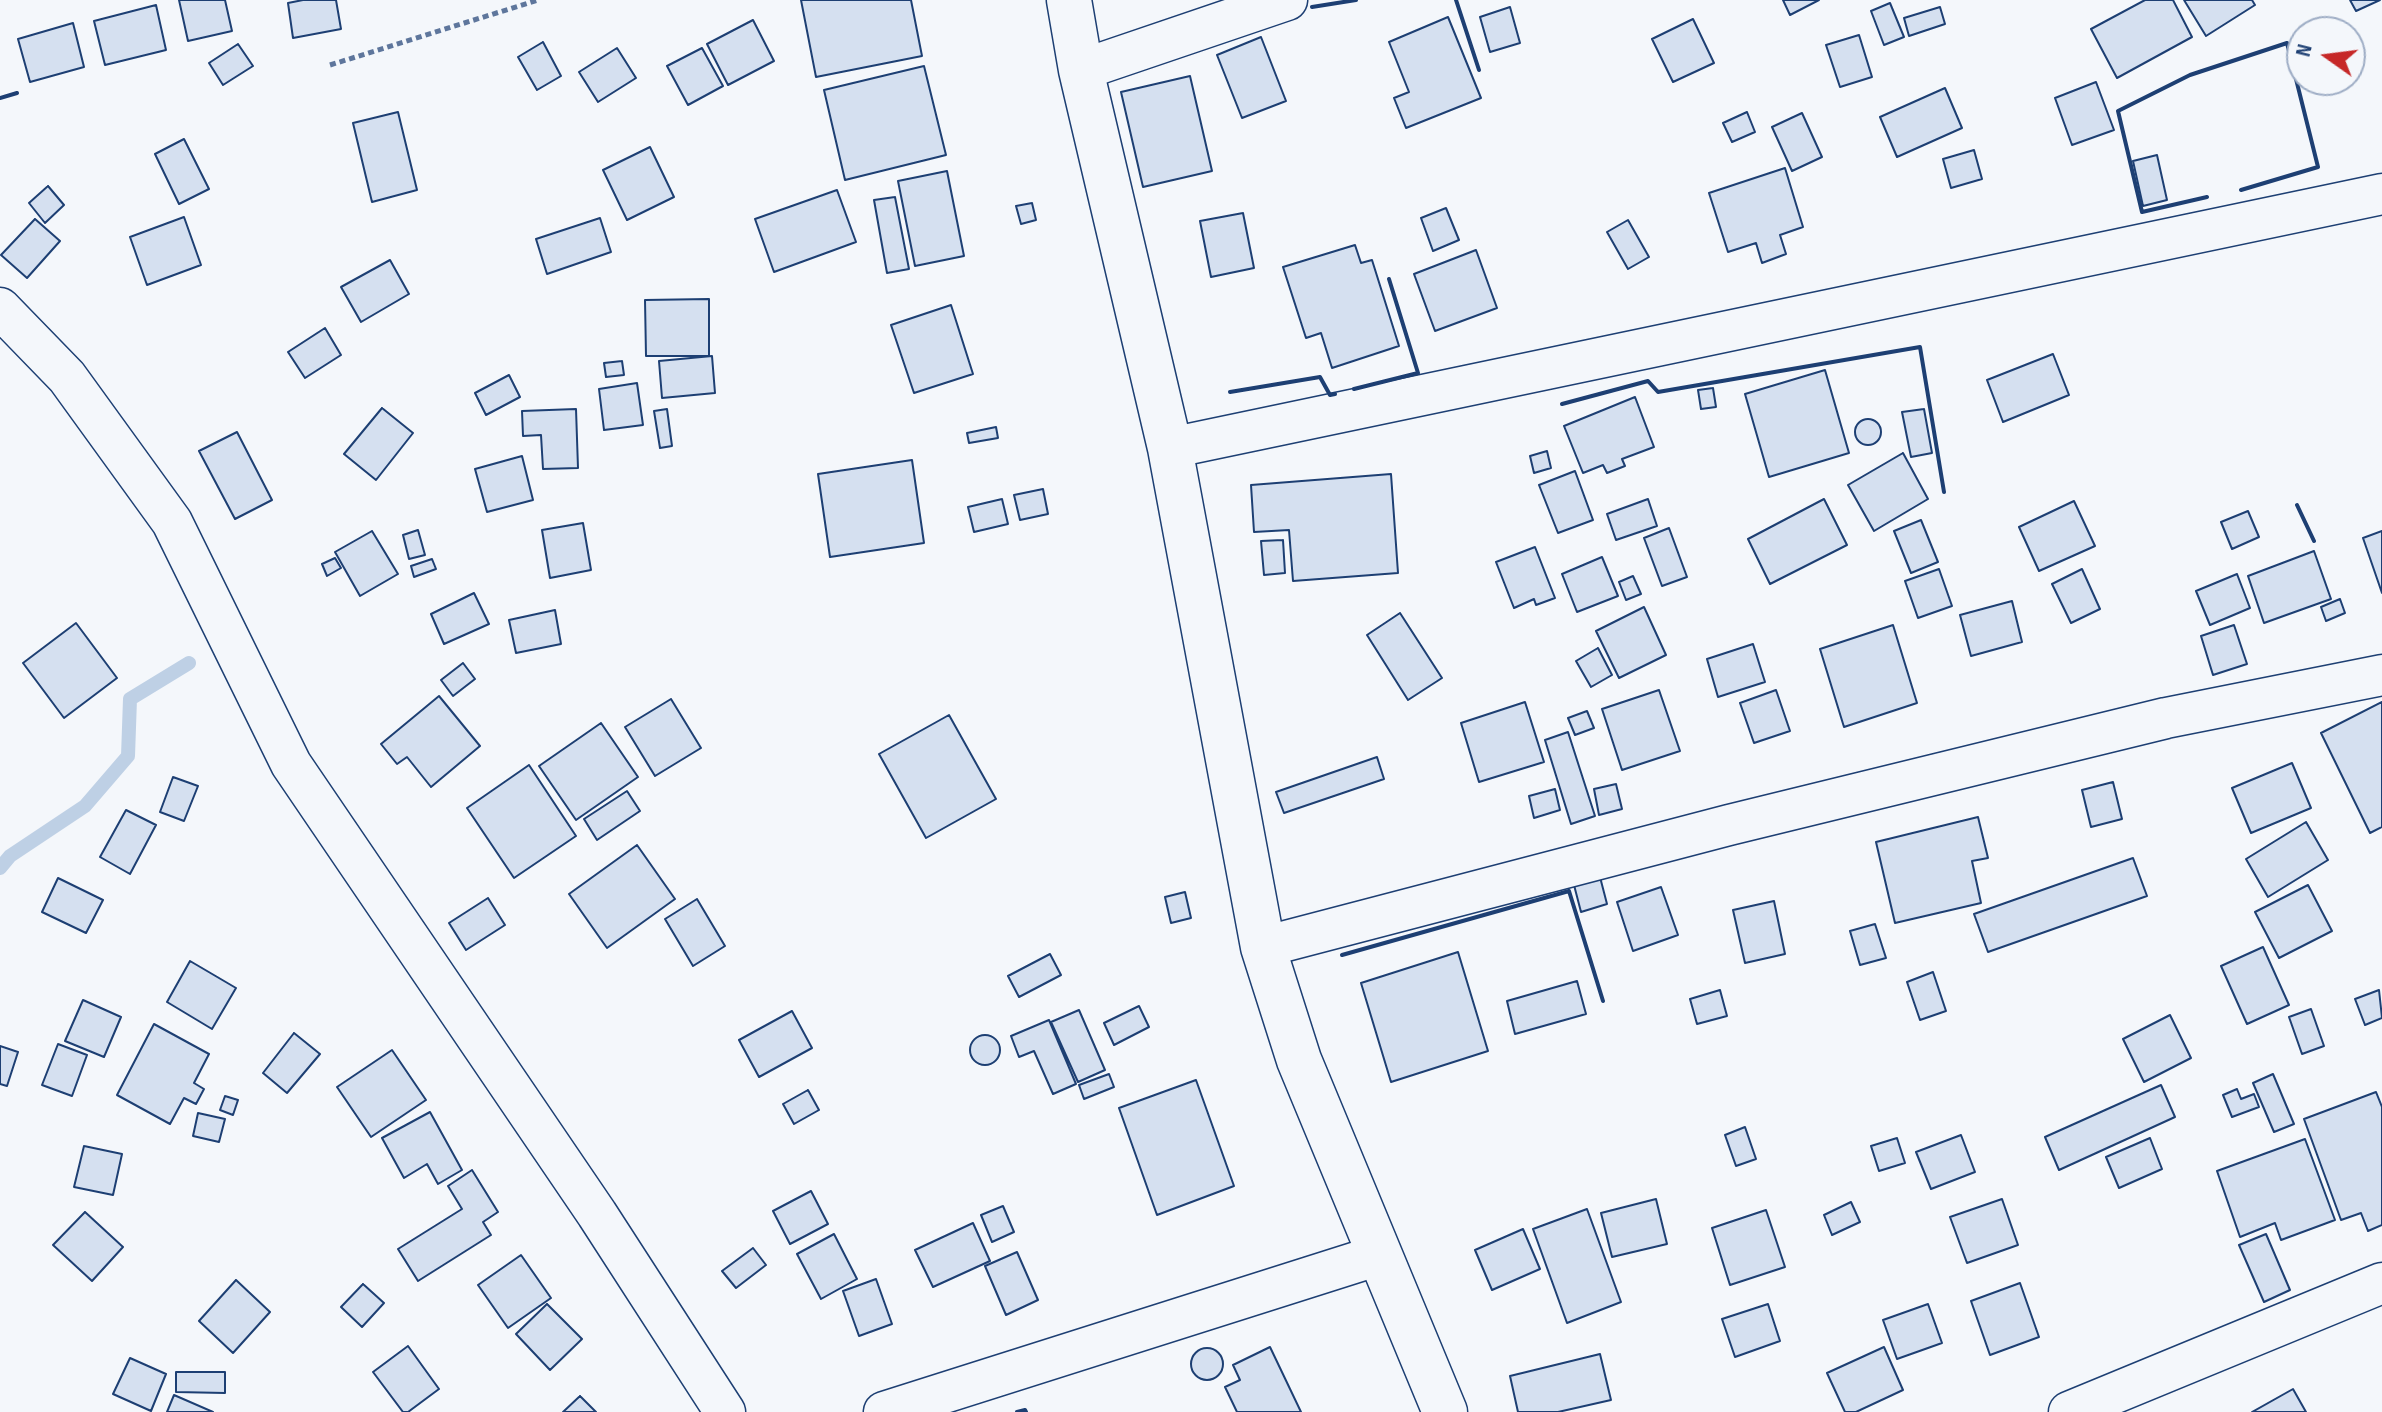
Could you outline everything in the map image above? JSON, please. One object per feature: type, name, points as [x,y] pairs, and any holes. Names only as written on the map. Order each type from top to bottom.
[{"type":"main road","points":[[1069,0],[1081,70],[1170,448],[1263,947],[1299,1060],[1445,1412]]},
{"type":"street","points":[[1081,70],[1287,0]]},
{"type":"street","points":[[1170,448],[2382,194]]},
{"type":"street","points":[[0,308],[67,377],[172,522],[291,764],[597,1214],[725,1412]]},
{"type":"street","points":[[1263,947],[1714,829],[2136,725],[2382,675]]},
{"type":"street","points":[[884,1412],[1379,1255]]},
{"type":"street","points":[[2069,1412],[2382,1283]]},
{"type":"path","points":[[330,65],[538,0]]},
{"type":"building","points":[[179,0],[225,0],[232,31],[188,41]]},
{"type":"building","points":[[336,0],[341,29],[293,38],[288,3]]},
{"type":"building","points":[[801,0],[911,0],[922,56],[816,77]]},
{"type":"building","points":[[1783,0],[1819,0],[1790,15]]},
{"type":"building","points":[[2145,0],[2173,0],[2192,37],[2117,78],[2091,29]]},
{"type":"building","points":[[2184,0],[2252,0],[2255,5],[2206,36]]},
{"type":"building","points":[[2350,0],[2380,0],[2356,11]]},
{"type":"building","points":[[1890,3],[1904,37],[1884,45],[1871,11]]},
{"type":"building","points":[[156,5],[166,50],[105,65],[94,21]]},
{"type":"building","points":[[1510,7],[1520,43],[1490,52],[1480,17]]},
{"type":"building","points":[[1940,7],[1945,24],[1909,36],[1904,18]]},
{"type":"building","points":[[1448,17],[1481,98],[1406,128],[1394,98],[1409,92],[1389,42]]},
{"type":"building","points":[[1693,19],[1714,63],[1673,82],[1652,39]]},
{"type":"building","points":[[753,20],[774,61],[728,85],[707,44]]},
{"type":"building","points":[[73,23],[84,67],[30,82],[18,39]]},
{"type":"building","points":[[1859,35],[1872,77],[1840,87],[1826,45]]},
{"type":"building","points":[[1261,37],[1286,101],[1242,118],[1217,55]]},
{"type":"building","points":[[543,42],[561,76],[537,90],[518,57]]},
{"type":"building","points":[[238,44],[253,66],[223,85],[209,63]]},
{"type":"building","points":[[617,48],[636,78],[598,102],[579,72]]},
{"type":"building","points":[[702,48],[723,86],[688,105],[667,66]]},
{"type":"building","points":[[924,66],[946,155],[845,180],[824,90]]},
{"type":"building","points":[[1190,76],[1212,171],[1143,187],[1121,92]]},
{"type":"building","points":[[2096,82],[2114,130],[2072,145],[2055,98]]},
{"type":"building","points":[[1945,88],[1962,128],[1897,157],[1880,117]]},
{"type":"building","points":[[398,112],[417,190],[372,202],[353,123]]},
{"type":"building","points":[[1747,112],[1755,132],[1732,142],[1723,123]]},
{"type":"building","points":[[1802,113],[1822,157],[1792,171],[1772,127]]},
{"type":"building","points":[[184,139],[209,189],[179,204],[155,154]]},
{"type":"building","points":[[650,147],[674,197],[627,220],[603,170]]},
{"type":"building","points":[[1974,150],[1982,179],[1951,188],[1943,159]]},
{"type":"building","points":[[2157,155],[2167,200],[2143,206],[2133,161]]},
{"type":"building","points":[[1785,168],[1803,227],[1780,235],[1786,254],[1762,263],[1756,243],[1728,252],[1709,193]]},
{"type":"building","points":[[947,171],[964,256],[915,266],[898,181]]},
{"type":"building","points":[[48,186],[64,205],[45,223],[29,203]]},
{"type":"building","points":[[837,190],[856,242],[774,272],[755,219]]},
{"type":"building","points":[[895,197],[909,269],[887,273],[874,200]]},
{"type":"building","points":[[1032,203],[1036,220],[1021,224],[1016,206]]},
{"type":"building","points":[[1446,208],[1459,240],[1433,251],[1421,218]]},
{"type":"building","points":[[1243,213],[1254,268],[1211,277],[1200,221]]},
{"type":"building","points":[[184,217],[201,265],[147,285],[130,237]]},
{"type":"building","points":[[600,218],[611,252],[547,274],[536,239]]},
{"type":"building","points":[[35,219],[60,241],[27,278],[1,255]]},
{"type":"building","points":[[1628,220],[1649,257],[1628,269],[1607,232]]},
{"type":"building","points":[[1355,245],[1361,263],[1372,260],[1399,346],[1332,368],[1321,333],[1306,338],[1283,267]]},
{"type":"building","points":[[1476,250],[1497,308],[1435,331],[1414,274]]},
{"type":"building","points":[[390,260],[409,294],[361,322],[341,287]]},
{"type":"building","points":[[709,299],[709,356],[646,356],[645,300]]},
{"type":"building","points":[[951,305],[973,374],[914,393],[891,325]]},
{"type":"building","points":[[325,328],[341,355],[305,378],[288,352]]},
{"type":"building","points":[[2053,354],[2069,395],[2003,422],[1987,380]]},
{"type":"building","points":[[712,356],[715,393],[662,398],[659,361]]},
{"type":"building","points":[[622,361],[624,375],[606,377],[604,363]]},
{"type":"building","points":[[1825,370],[1849,453],[1769,477],[1745,394]]},
{"type":"building","points":[[509,375],[520,397],[486,415],[475,393]]},
{"type":"building","points":[[637,383],[643,425],[604,430],[599,389]]},
{"type":"building","points":[[1713,388],[1716,407],[1701,409],[1698,390]]},
{"type":"building","points":[[1635,397],[1654,447],[1622,459],[1625,466],[1607,473],[1603,465],[1583,473],[1564,426]]},
{"type":"building","points":[[382,408],[413,433],[376,480],[344,454]]},
{"type":"building","points":[[576,409],[578,468],[543,469],[541,435],[523,436],[522,411]]},
{"type":"building","points":[[667,409],[672,446],[660,448],[654,411]]},
{"type":"building","points":[[1924,409],[1932,453],[1911,457],[1902,412]]},
{"type":"building","points":[[1868,419],[1877,423],[1881,432],[1877,441],[1868,445],[1859,441],[1855,432],[1859,423]]},
{"type":"building","points":[[996,427],[998,438],[969,443],[967,433]]},
{"type":"building","points":[[237,432],[272,500],[235,519],[199,451]]},
{"type":"building","points":[[1547,451],[1551,468],[1534,473],[1530,456]]},
{"type":"building","points":[[1903,453],[1928,499],[1874,531],[1848,485]]},
{"type":"building","points":[[522,456],[533,500],[487,512],[475,469]]},
{"type":"building","points":[[912,460],[924,543],[830,557],[818,474]]},
{"type":"building","points":[[1575,471],[1593,520],[1558,533],[1539,485]]},
{"type":"building","points":[[1391,474],[1398,573],[1293,581],[1289,530],[1254,532],[1251,485]]},
{"type":"building","points":[[1043,489],[1048,514],[1020,520],[1014,495]]},
{"type":"building","points":[[1002,499],[1008,524],[974,532],[968,507]]},
{"type":"building","points":[[1648,499],[1657,526],[1616,540],[1607,514]]},
{"type":"building","points":[[1824,499],[1847,545],[1770,584],[1748,539]]},
{"type":"building","points":[[2074,501],[2095,546],[2039,571],[2019,527]]},
{"type":"building","points":[[2248,511],[2259,537],[2232,549],[2221,522]]},
{"type":"building","points":[[1921,520],[1938,562],[1911,573],[1894,531]]},
{"type":"building","points":[[583,523],[591,570],[550,578],[542,530]]},
{"type":"building","points":[[1669,528],[1687,577],[1662,586],[1644,538]]},
{"type":"building","points":[[418,530],[425,555],[409,559],[403,535]]},
{"type":"building","points":[[372,531],[398,574],[360,596],[335,552]]},
{"type":"building","points":[[2382,531],[2382,593],[2363,538]]},
{"type":"building","points":[[1283,540],[1285,573],[1264,575],[1261,541]]},
{"type":"building","points":[[1535,547],[1555,598],[1536,605],[1534,599],[1514,608],[1496,562]]},
{"type":"building","points":[[2314,551],[2331,599],[2264,623],[2248,576]]},
{"type":"building","points":[[1602,557],[1618,596],[1577,612],[1562,574]]},
{"type":"building","points":[[335,558],[341,568],[327,576],[322,564]]},
{"type":"building","points":[[432,559],[436,569],[414,577],[411,566]]},
{"type":"building","points":[[1939,569],[1952,606],[1918,618],[1905,581]]},
{"type":"building","points":[[2082,569],[2100,609],[2071,623],[2052,584]]},
{"type":"building","points":[[2237,574],[2250,608],[2210,625],[2196,591]]},
{"type":"building","points":[[1633,576],[1641,594],[1626,600],[1619,582]]},
{"type":"building","points":[[474,593],[489,624],[444,644],[431,614]]},
{"type":"building","points":[[2340,599],[2345,613],[2326,621],[2321,607]]},
{"type":"building","points":[[2012,601],[2022,642],[1971,656],[1960,615]]},
{"type":"building","points":[[1644,607],[1666,655],[1619,678],[1596,631]]},
{"type":"building","points":[[555,610],[561,644],[516,653],[509,620]]},
{"type":"building","points":[[1400,613],[1442,678],[1408,700],[1367,635]]},
{"type":"building","points":[[76,623],[117,678],[64,718],[23,663]]},
{"type":"building","points":[[1893,625],[1917,703],[1844,727],[1820,649]]},
{"type":"building","points":[[2234,625],[2247,664],[2213,675],[2201,636]]},
{"type":"building","points":[[1753,644],[1765,682],[1718,697],[1707,659]]},
{"type":"building","points":[[1598,648],[1612,675],[1591,687],[1576,661]]},
{"type":"building","points":[[463,663],[475,679],[453,696],[441,680]]},
{"type":"building","points":[[1659,690],[1680,751],[1622,770],[1602,709]]},
{"type":"building","points":[[1776,690],[1790,731],[1754,743],[1740,703]]},
{"type":"building","points":[[439,696],[480,746],[431,787],[407,757],[397,764],[381,744]]},
{"type":"building","points":[[671,699],[701,748],[655,776],[625,727]]},
{"type":"building","points":[[1525,702],[1544,762],[1479,782],[1461,723]]},
{"type":"building","points":[[2382,702],[2382,827],[2370,833],[2321,733]]},
{"type":"building","points":[[1587,711],[1594,728],[1575,735],[1568,718]]},
{"type":"building","points":[[949,715],[996,799],[926,838],[879,754]]},
{"type":"building","points":[[601,723],[638,777],[576,820],[539,766]]},
{"type":"building","points":[[1568,732],[1595,816],[1571,824],[1545,740]]},
{"type":"building","points":[[1377,757],[1384,779],[1284,813],[1276,792]]},
{"type":"building","points":[[2292,763],[2311,808],[2251,833],[2232,788]]},
{"type":"building","points":[[529,765],[576,836],[514,878],[467,808]]},
{"type":"building","points":[[173,777],[198,786],[184,821],[160,812]]},
{"type":"building","points":[[2113,782],[2122,819],[2091,827],[2082,790]]},
{"type":"building","points":[[1616,784],[1622,809],[1599,815],[1594,789]]},
{"type":"building","points":[[1555,789],[1560,810],[1534,818],[1529,796]]},
{"type":"building","points":[[627,791],[640,811],[597,840],[584,819]]},
{"type":"building","points":[[126,810],[156,825],[130,874],[100,857]]},
{"type":"building","points":[[1978,817],[1988,858],[1972,861],[1981,903],[1895,923],[1876,842]]},
{"type":"building","points":[[2306,822],[2328,860],[2268,897],[2246,859]]},
{"type":"building","points":[[637,845],[675,899],[607,948],[569,894]]},
{"type":"building","points":[[2133,858],[2147,896],[1988,952],[1974,914]]},
{"type":"building","points":[[1600,877],[1607,904],[1581,912],[1574,885]]},
{"type":"building","points":[[58,878],[103,900],[86,933],[42,912]]},
{"type":"building","points":[[2308,885],[2332,931],[2279,958],[2255,912]]},
{"type":"building","points":[[1661,887],[1678,935],[1633,951],[1617,902]]},
{"type":"building","points":[[1185,892],[1191,918],[1171,923],[1165,897]]},
{"type":"building","points":[[488,898],[505,925],[466,950],[449,923]]},
{"type":"building","points":[[697,899],[725,946],[693,966],[665,919]]},
{"type":"building","points":[[1774,901],[1785,954],[1745,963],[1733,910]]},
{"type":"building","points":[[1875,924],[1886,958],[1860,965],[1850,931]]},
{"type":"building","points":[[2263,947],[2289,1005],[2247,1024],[2221,966]]},
{"type":"building","points":[[1458,952],[1488,1051],[1391,1082],[1361,983]]},
{"type":"building","points":[[1050,954],[1061,975],[1019,997],[1008,976]]},
{"type":"building","points":[[190,961],[236,988],[212,1029],[167,1002]]},
{"type":"building","points":[[1933,972],[1946,1011],[1920,1020],[1907,982]]},
{"type":"building","points":[[1577,981],[1586,1014],[1515,1034],[1507,1001]]},
{"type":"building","points":[[1720,990],[1727,1016],[1697,1024],[1690,999]]},
{"type":"building","points":[[2379,990],[2382,1018],[2365,1025],[2355,999]]},
{"type":"building","points":[[83,1000],[121,1017],[104,1057],[65,1041]]},
{"type":"building","points":[[1139,1006],[1149,1027],[1114,1045],[1104,1023]]},
{"type":"building","points":[[2311,1009],[2324,1046],[2302,1054],[2289,1017]]},
{"type":"building","points":[[1079,1010],[1105,1070],[1078,1082],[1051,1022]]},
{"type":"building","points":[[792,1011],[812,1048],[759,1077],[739,1040]]},
{"type":"building","points":[[2170,1015],[2191,1058],[2144,1082],[2123,1039]]},
{"type":"building","points":[[1049,1020],[1076,1084],[1053,1094],[1034,1051],[1019,1057],[1011,1036]]},
{"type":"building","points":[[154,1024],[209,1054],[194,1083],[204,1089],[196,1104],[184,1098],[170,1124],[117,1095]]},
{"type":"building","points":[[294,1033],[320,1054],[287,1093],[263,1073]]},
{"type":"building","points":[[985,1035],[991,1036],[999,1044],[999,1056],[991,1064],[985,1065],[979,1064],[971,1056],[970,1050],[971,1044],[979,1036]]},
{"type":"building","points":[[58,1044],[87,1055],[72,1096],[42,1085]]},
{"type":"building","points":[[0,1046],[18,1052],[7,1086],[0,1084]]},
{"type":"building","points":[[392,1050],[426,1100],[371,1137],[337,1087]]},
{"type":"building","points":[[1109,1074],[1114,1087],[1084,1099],[1079,1085]]},
{"type":"building","points":[[2273,1074],[2294,1124],[2274,1132],[2253,1083]]},
{"type":"building","points":[[1196,1080],[1234,1186],[1157,1215],[1119,1108]]},
{"type":"building","points":[[2161,1085],[2175,1117],[2059,1170],[2045,1137]]},
{"type":"building","points":[[2237,1089],[2241,1099],[2254,1094],[2259,1107],[2232,1117],[2223,1095]]},
{"type":"building","points":[[808,1090],[819,1110],[794,1124],[783,1104]]},
{"type":"building","points":[[2376,1092],[2382,1107],[2382,1225],[2368,1231],[2361,1213],[2341,1220],[2304,1119]]},
{"type":"building","points":[[225,1096],[238,1100],[233,1115],[220,1110]]},
{"type":"building","points":[[430,1112],[462,1170],[438,1184],[427,1164],[404,1178],[382,1138]]},
{"type":"building","points":[[198,1113],[225,1119],[219,1142],[193,1136]]},
{"type":"building","points":[[1745,1127],[1756,1159],[1736,1166],[1725,1135]]},
{"type":"building","points":[[1961,1135],[1975,1172],[1931,1189],[1916,1152]]},
{"type":"building","points":[[1897,1138],[1905,1163],[1879,1171],[1871,1146]]},
{"type":"building","points":[[2150,1138],[2162,1169],[2119,1188],[2106,1157]]},
{"type":"building","points":[[2305,1139],[2335,1220],[2281,1240],[2275,1223],[2240,1237],[2217,1171]]},
{"type":"building","points":[[84,1146],[122,1154],[113,1195],[74,1187]]},
{"type":"building","points":[[472,1170],[498,1212],[483,1222],[491,1235],[418,1281],[398,1249],[462,1209],[448,1186]]},
{"type":"building","points":[[811,1191],[828,1224],[790,1244],[773,1211]]},
{"type":"building","points":[[1656,1199],[1667,1244],[1612,1257],[1601,1213]]},
{"type":"building","points":[[2002,1199],[2018,1245],[1967,1263],[1950,1217]]},
{"type":"building","points":[[1851,1202],[1860,1222],[1832,1235],[1824,1215]]},
{"type":"building","points":[[1003,1206],[1014,1232],[992,1242],[981,1215]]},
{"type":"building","points":[[1587,1209],[1621,1302],[1567,1323],[1533,1229]]},
{"type":"building","points":[[1766,1210],[1785,1267],[1730,1285],[1712,1228]]},
{"type":"building","points":[[85,1212],[123,1247],[92,1281],[53,1245]]},
{"type":"building","points":[[973,1223],[990,1261],[933,1287],[915,1250]]},
{"type":"building","points":[[1523,1229],[1540,1269],[1492,1290],[1475,1250]]},
{"type":"building","points":[[834,1234],[857,1279],[821,1299],[797,1254]]},
{"type":"building","points":[[2266,1234],[2290,1290],[2264,1302],[2239,1245]]},
{"type":"building","points":[[753,1248],[766,1265],[736,1288],[722,1271]]},
{"type":"building","points":[[1017,1252],[1038,1300],[1006,1315],[985,1266]]},
{"type":"building","points":[[521,1255],[551,1298],[508,1328],[478,1285]]},
{"type":"building","points":[[876,1279],[892,1324],[859,1336],[843,1291]]},
{"type":"building","points":[[236,1280],[270,1312],[233,1353],[199,1321]]},
{"type":"building","points":[[2020,1283],[2039,1337],[1990,1355],[1971,1301]]},
{"type":"building","points":[[363,1284],[384,1303],[362,1327],[341,1307]]},
{"type":"building","points":[[547,1304],[582,1339],[550,1370],[516,1334]]},
{"type":"building","points":[[1768,1304],[1780,1341],[1735,1357],[1722,1319]]},
{"type":"building","points":[[1928,1304],[1942,1343],[1897,1359],[1883,1320]]},
{"type":"building","points":[[408,1346],[439,1389],[408,1412],[403,1412],[373,1372]]},
{"type":"building","points":[[1270,1347],[1301,1412],[1237,1412],[1225,1387],[1240,1380],[1233,1365]]},
{"type":"building","points":[[1884,1347],[1903,1390],[1856,1412],[1845,1412],[1827,1373]]},
{"type":"building","points":[[1207,1348],[1218,1353],[1223,1364],[1218,1375],[1207,1380],[1196,1375],[1191,1364],[1196,1353]]},
{"type":"building","points":[[1600,1354],[1611,1400],[1558,1412],[1518,1412],[1510,1376]]},
{"type":"building","points":[[130,1358],[166,1374],[151,1411],[113,1394]]},
{"type":"building","points":[[176,1372],[225,1372],[225,1393],[176,1392]]},
{"type":"building","points":[[2293,1389],[2306,1412],[2252,1412]]},
{"type":"building","points":[[174,1395],[213,1412],[167,1412]]},
{"type":"building","points":[[580,1396],[596,1412],[563,1412]]},
{"type":"waterway","points":[[0,868],[10,856],[85,806],[128,756],[130,699],[189,663]]},
{"type":"wall","points":[[1312,7],[1356,0]]},
{"type":"wall","points":[[1456,0],[1479,70]]},
{"type":"wall","points":[[2207,197],[2142,212],[2118,111],[2190,75],[2287,43],[2318,167],[2241,190]]},
{"type":"wall","points":[[0,98],[17,93]]},
{"type":"wall","points":[[1354,389],[1418,373],[1389,279]]},
{"type":"wall","points":[[1562,404],[1648,381],[1658,392],[1920,347],[1944,492]]},
{"type":"wall","points":[[1230,392],[1320,377],[1330,395],[1335,394]]},
{"type":"wall","points":[[2297,505],[2314,541]]},
{"type":"wall","points":[[1342,955],[1569,891],[1603,1001]]},
{"type":"wall","points":[[1017,1412],[1026,1412]]}]
